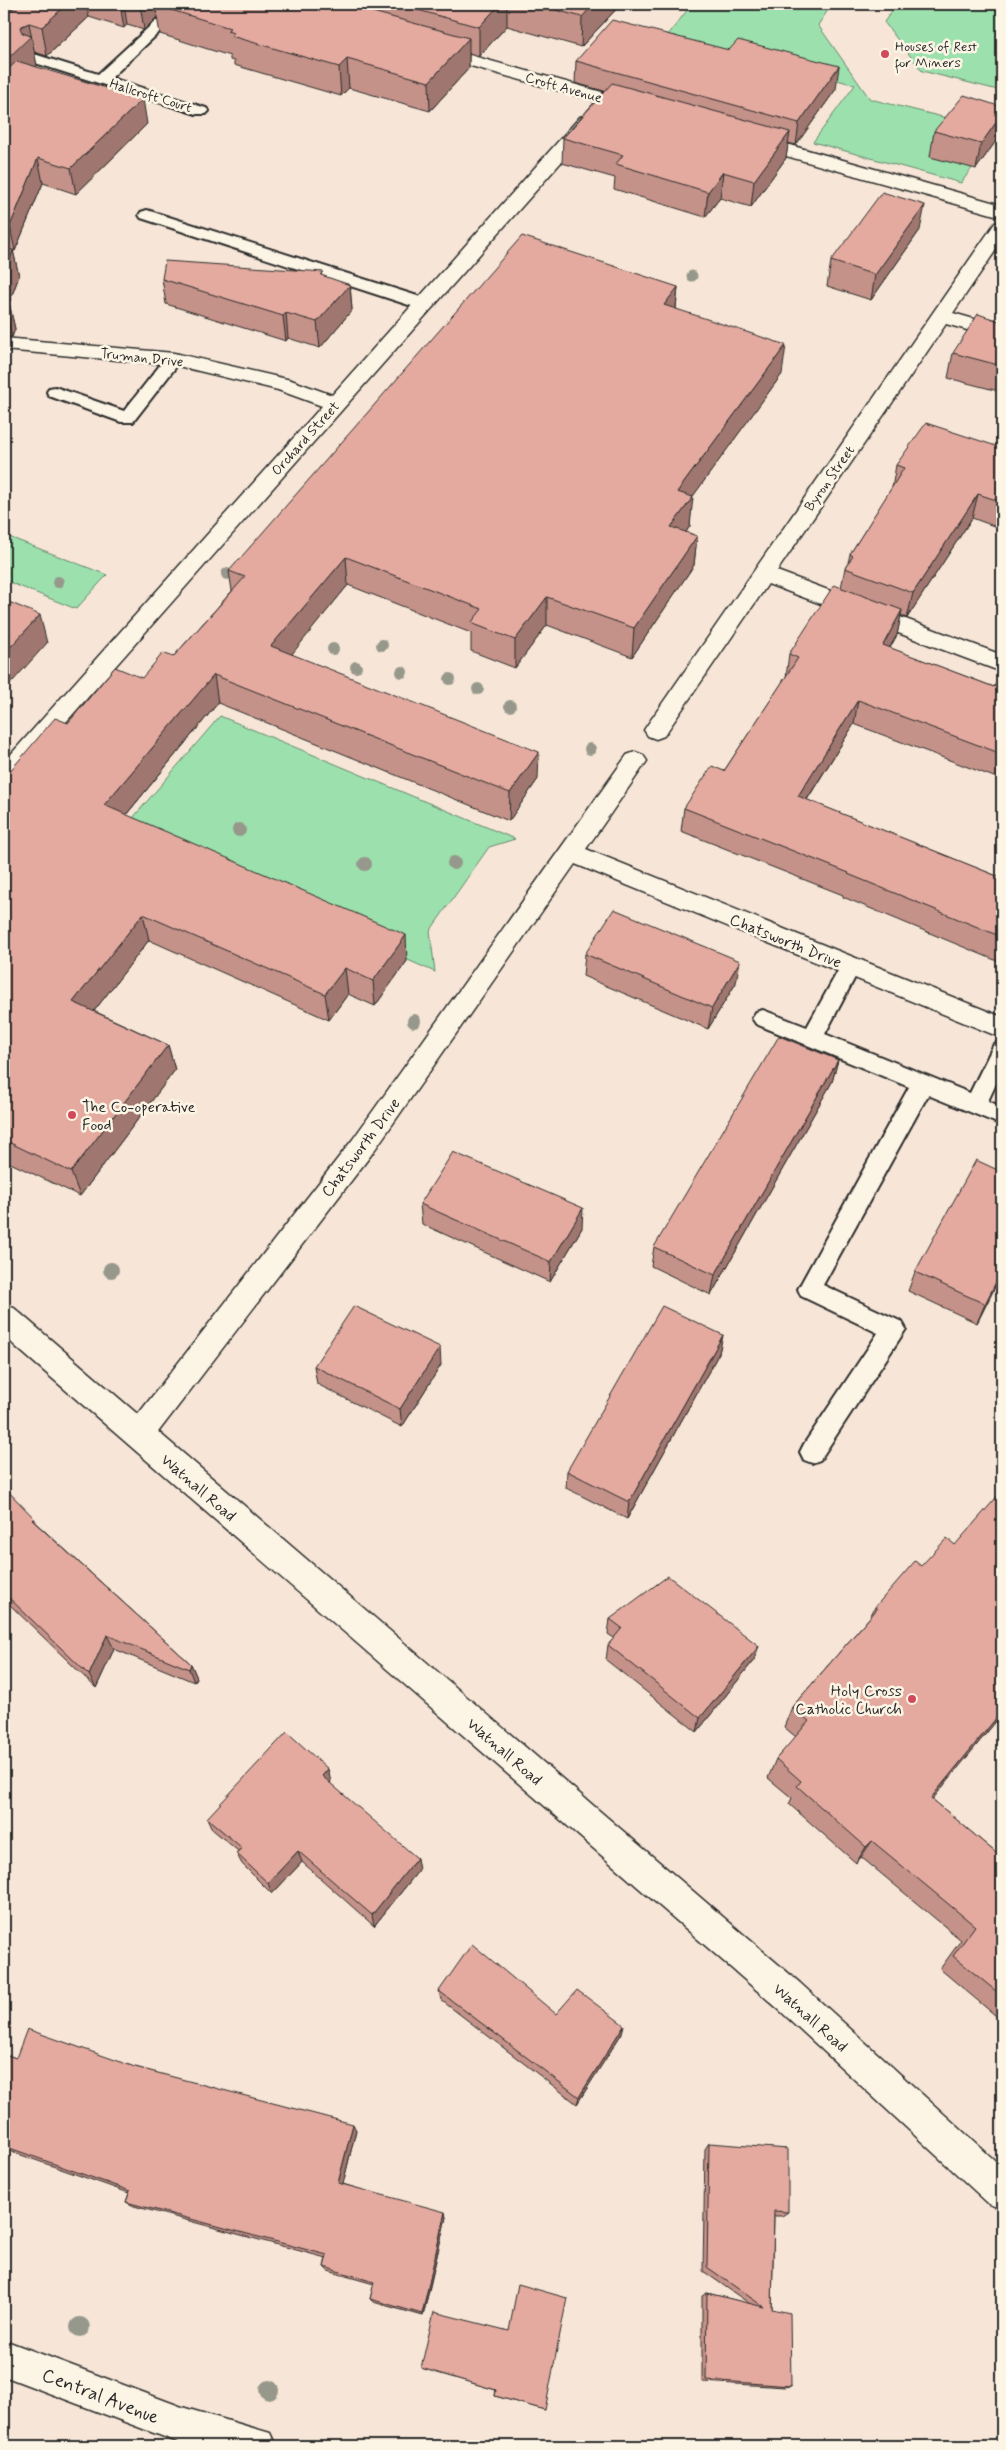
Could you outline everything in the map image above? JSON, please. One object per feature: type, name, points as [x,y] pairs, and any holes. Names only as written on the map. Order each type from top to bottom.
[{"type":"street","name":"Croft Avenue","points":[[414,44],[653,112]]},
{"type":"street","name":"Orchard Street","points":[[4,777],[606,99]]},
{"type":"street","points":[[738,136],[1002,211]]},
{"type":"street","name":"Byron Street","points":[[656,730],[1002,227]]},
{"type":"street","points":[[941,316],[1002,334]]},
{"type":"street","name":"Truman Drive","points":[[4,344],[174,359],[284,385],[335,404]]},
{"type":"street","points":[[763,574],[1002,664]]},
{"type":"street","name":"Chatsworth Drive","points":[[139,1435],[362,1147],[635,761]]},
{"type":"street","name":"Chatsworth Drive","points":[[570,852],[1002,1028]]},
{"type":"street","name":"Watnall Road","points":[[4,1317],[788,1995],[1002,2191]]},
{"type":"street","name":"Central Avenue","points":[[4,2358],[182,2426],[257,2446]]},
{"type":"lane","name":"Hallcroft Court","points":[[102,79],[182,4]]},
{"type":"lane","name":"Hallcroft Court","points":[[34,58],[202,111]]},
{"type":"lane","points":[[147,214],[424,304]]},
{"type":"lane","points":[[56,392],[127,418],[174,359]]},
{"type":"lane","points":[[812,1038],[851,966]]},
{"type":"lane","points":[[763,1018],[1002,1116]]},
{"type":"lane","points":[[975,1104],[1002,1050]]},
{"type":"lane","points":[[812,1452],[894,1330],[809,1288],[923,1083]]},
{"type":"green space","points":[[692,4],[832,4],[818,25],[870,99],[959,121],[972,168],[961,183],[813,142],[855,85],[823,76],[654,53]]},
{"type":"green space","points":[[897,4],[1002,4],[1002,91],[922,71],[884,22]]},
{"type":"green space","points":[[4,535],[107,575],[76,609],[4,580]]},
{"type":"green space","points":[[220,716],[515,839],[489,847],[430,931],[435,972],[120,833]]},
{"type":"building","points":[[18,4],[67,4],[42,27],[29,23],[20,27],[22,33],[31,36],[4,62],[4,16]]},
{"type":"building","points":[[343,4],[469,38],[429,82],[347,59],[339,67],[231,36],[234,33],[227,31],[230,28],[155,5]]},
{"type":"building","points":[[396,4],[500,4],[479,27]]},
{"type":"building","points":[[533,4],[594,4],[582,17]]},
{"type":"building","points":[[612,20],[729,50],[738,40],[839,66],[799,123],[576,61]]},
{"type":"building","points":[[17,61],[143,99],[71,168],[38,158],[10,226],[4,224],[4,73]]},
{"type":"building","points":[[612,83],[790,132],[754,181],[723,172],[708,192],[616,164],[623,155],[563,138]]},
{"type":"building","points":[[964,95],[1002,107],[1002,114],[981,144],[934,131]]},
{"type":"building","points":[[882,192],[925,205],[875,275],[831,261]]},
{"type":"building","points":[[522,236],[678,287],[664,305],[786,345],[677,492],[693,497],[671,527],[697,536],[634,628],[547,597],[515,640],[471,623],[482,609],[346,557],[271,646],[539,752],[510,793],[214,675],[104,805],[406,935],[373,981],[345,968],[325,994],[143,914],[73,1002],[168,1045],[71,1172],[4,1140],[4,778],[55,718],[68,723],[115,667],[142,678],[163,653],[173,657],[245,577],[229,571]]},
{"type":"building","points":[[4,249],[13,250],[4,276]]},
{"type":"building","points":[[165,261],[324,272],[321,275],[350,285],[317,322],[286,313],[283,316],[162,279]]},
{"type":"building","points":[[4,301],[9,303],[6,312],[4,312]]},
{"type":"building","points":[[978,314],[999,321],[1002,316],[1002,366],[953,353]]},
{"type":"building","points":[[926,423],[1002,448],[1002,502],[978,494],[913,593],[845,568],[853,556],[850,554],[904,468],[896,465]]},
{"type":"building","points":[[834,585],[902,610],[883,645],[994,687],[1002,673],[1002,754],[858,700],[798,796],[1002,878],[1002,937],[849,873],[684,808],[712,766],[724,771],[798,658],[789,654]]},
{"type":"building","points":[[4,600],[40,615],[4,654]]},
{"type":"building","points":[[614,909],[740,961],[712,1008],[585,954]]},
{"type":"building","points":[[779,1036],[838,1060],[715,1275],[654,1247]]},
{"type":"building","points":[[453,1152],[583,1208],[551,1262],[420,1204]]},
{"type":"building","points":[[976,1160],[1002,1172],[1002,1270],[985,1304],[915,1272]]},
{"type":"building","points":[[354,1306],[440,1347],[400,1409],[314,1366]]},
{"type":"building","points":[[662,1306],[723,1335],[629,1502],[567,1471]]},
{"type":"building","points":[[4,1487],[34,1518],[32,1520],[191,1664],[189,1669],[107,1635],[89,1675],[4,1593]]},
{"type":"building","name":"Holy Cross Catholic Church","points":[[1002,1491],[1002,1711],[931,1798],[1002,1858],[1002,1996],[953,1956],[975,1926],[872,1841],[866,1847],[797,1786],[801,1781],[776,1759],[809,1721],[792,1707],[877,1609],[875,1607],[915,1561],[921,1566],[947,1538],[955,1545]]},
{"type":"building","points":[[668,1576],[759,1646],[700,1718],[608,1645],[622,1628],[610,1619]]},
{"type":"building","points":[[287,1732],[328,1769],[322,1776],[417,1858],[372,1915],[298,1851],[268,1883],[236,1853],[242,1848],[207,1818]]},
{"type":"building","points":[[472,1944],[556,2014],[577,1990],[624,2025],[579,2097],[439,1991]]},
{"type":"building","points":[[27,2029],[135,2067],[353,2124],[338,2183],[445,2212],[422,2314],[370,2299],[374,2282],[324,2267],[327,2255],[126,2202],[130,2191],[4,2146],[4,2054],[16,2058]]},
{"type":"building","points":[[709,2143],[788,2149],[788,2212],[774,2211],[772,2309],[790,2313],[791,2386],[706,2380],[707,2293],[764,2307],[707,2267]]},
{"type":"building","points":[[518,2284],[567,2298],[545,2410],[495,2396],[496,2390],[421,2368],[434,2312],[509,2331]]},
{"type":"place","name":"Houses of Rest for Miners","points":[[885,54]]},
{"type":"place","name":"The Co-operative Food","points":[[72,1115]]},
{"type":"place","name":"Holy Cross Catholic Church","points":[[912,1699]]}]
